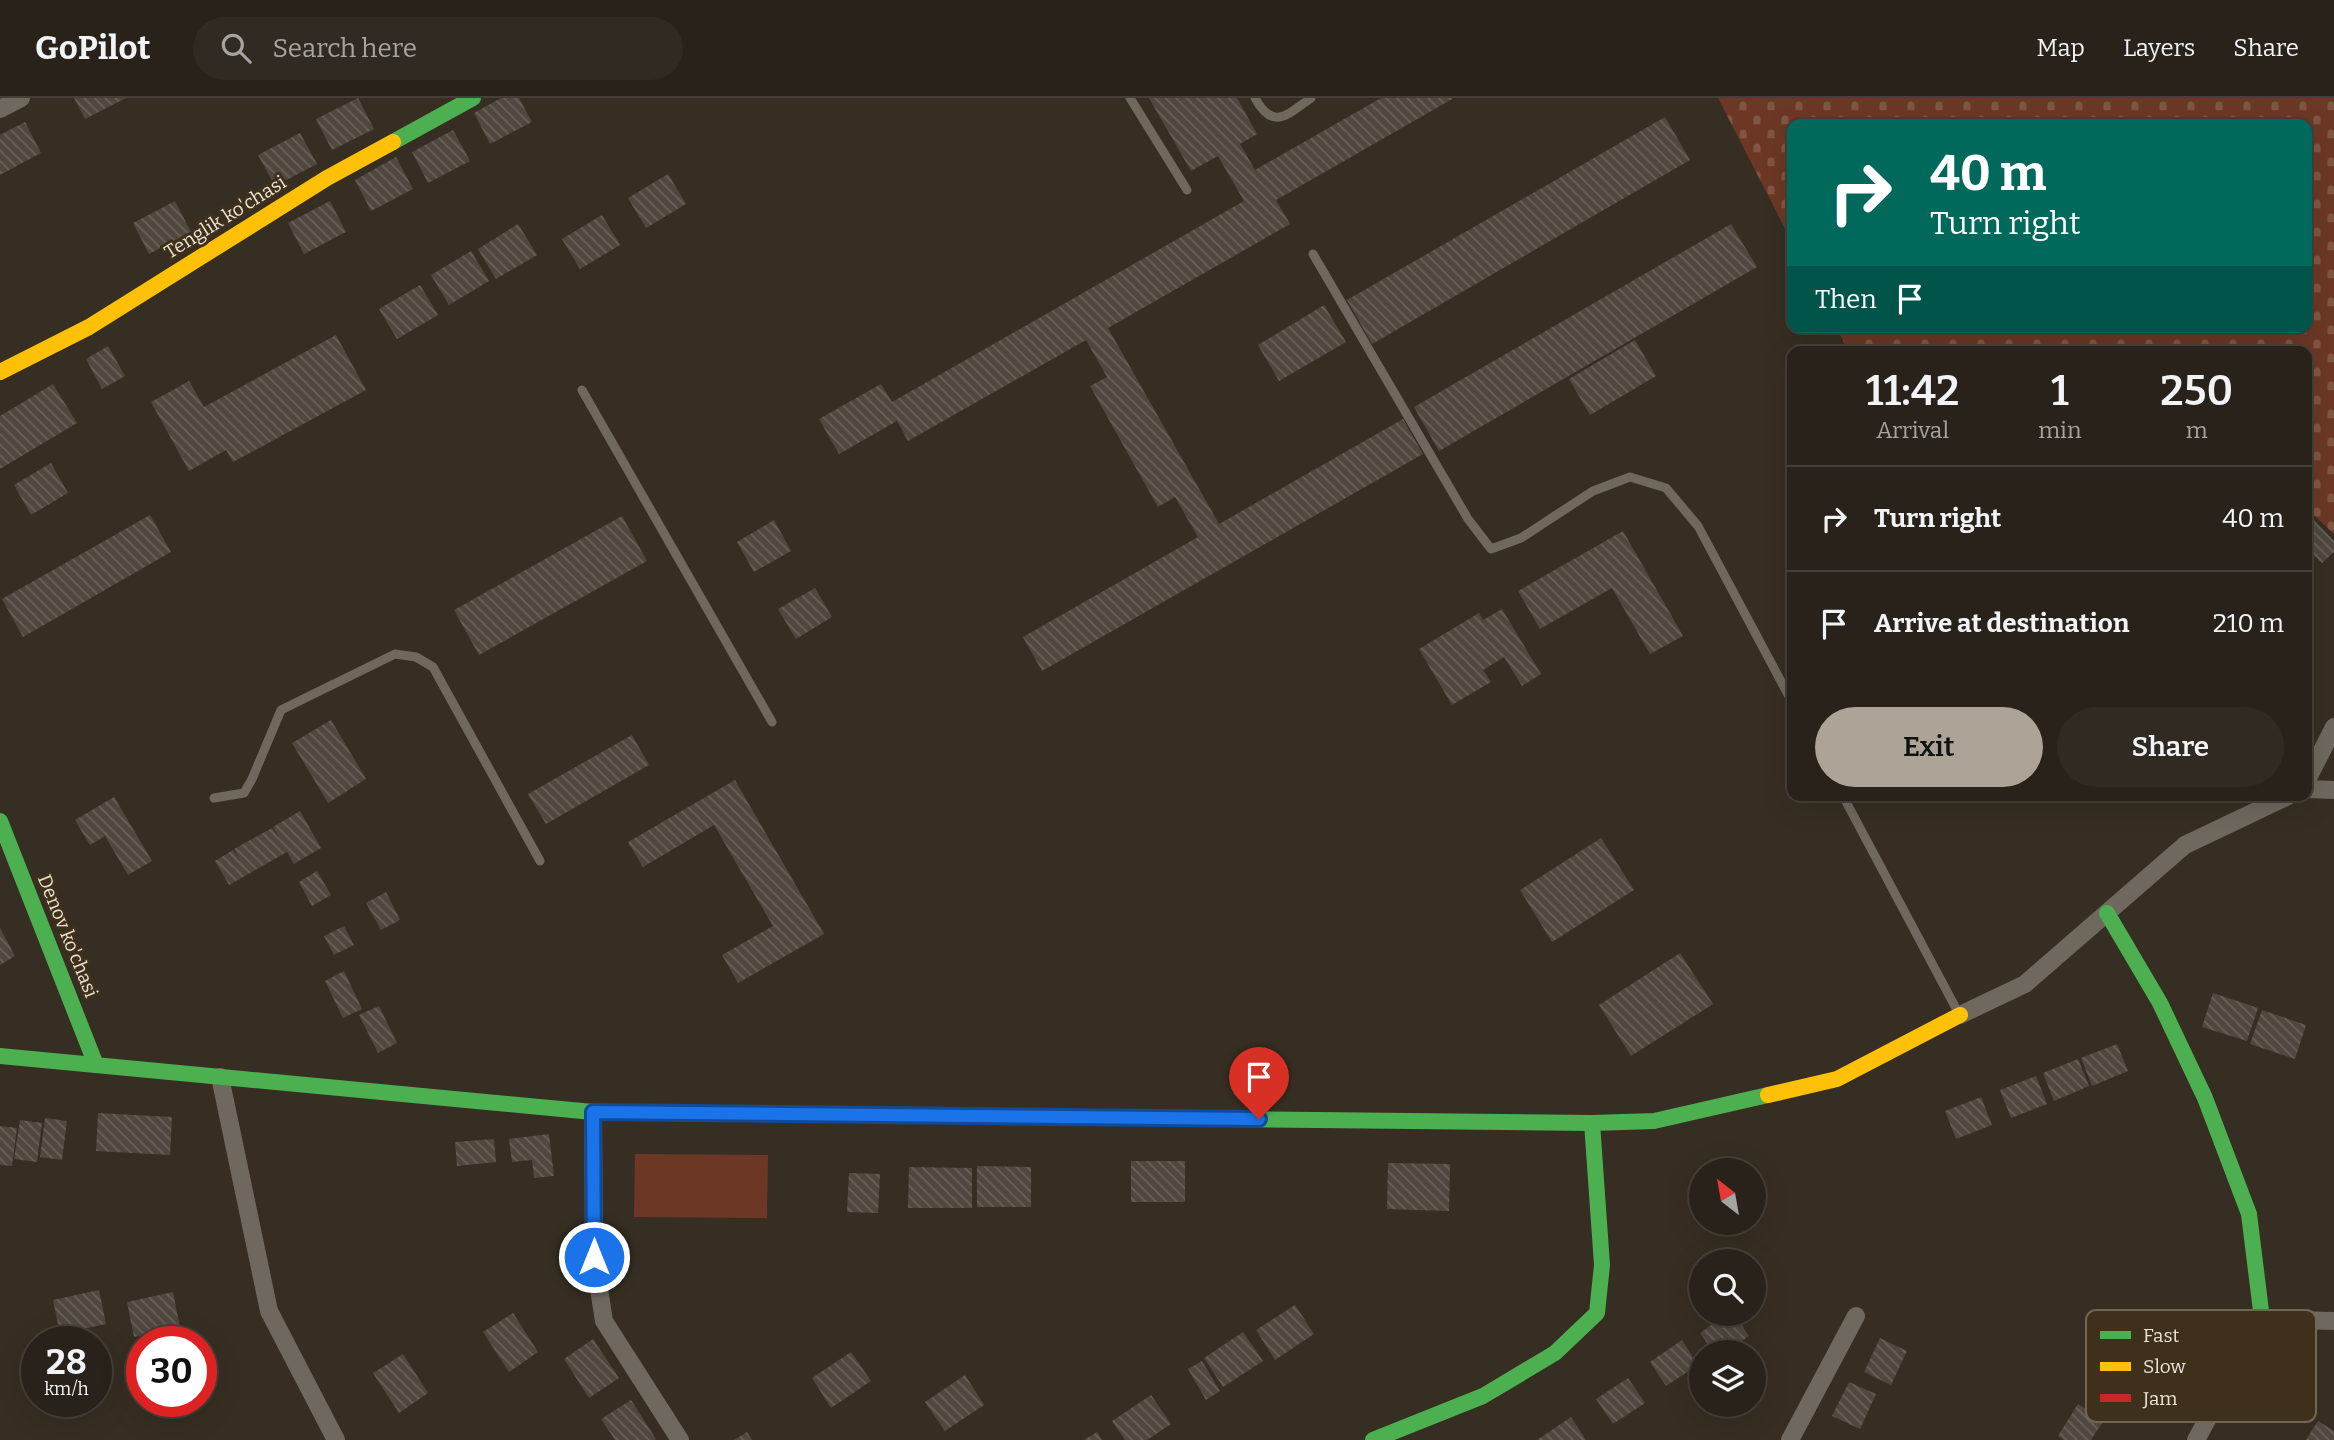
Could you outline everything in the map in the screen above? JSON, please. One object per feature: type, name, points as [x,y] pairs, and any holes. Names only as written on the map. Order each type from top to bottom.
[{"type":"street","points":[[0,109],[21,98]]},
{"type":"street","name":"Tenglik ko'chasi","points":[[0,372],[89,327],[327,178],[473,98]]},
{"type":"street","points":[[2312,770],[2334,727]]},
{"type":"street","points":[[2312,789],[2334,790]]},
{"type":"street","points":[[0,1056],[593,1112],[1592,1123],[1654,1121],[1837,1079],[2025,984],[2185,845],[2277,801]]},
{"type":"street","name":"Denov ko'chasi","points":[[0,821],[96,1065]]},
{"type":"street","points":[[2107,913],[2161,1003],[2205,1098],[2249,1214],[2261,1310]]},
{"type":"street","points":[[220,1077],[269,1311],[336,1440]]},
{"type":"street","points":[[593,1112],[594,1257],[604,1321],[680,1440]]},
{"type":"street","points":[[1373,1440],[1483,1396],[1555,1353],[1597,1312],[1602,1265],[1592,1123]]},
{"type":"street","points":[[1790,1440],[1856,1315]]},
{"type":"street","points":[[2316,1320],[2334,1321]]},
{"type":"street","points":[[2196,1440],[2206,1422]]},
{"type":"lane","points":[[1130,98],[1187,190]]},
{"type":"lane","points":[[1255,98],[1263,113],[1270,117],[1285,117],[1311,98]]},
{"type":"lane","points":[[1313,254],[1468,519],[1491,549],[1521,538],[1593,491],[1630,477],[1666,488],[1698,526],[1787,693]]},
{"type":"lane","points":[[582,390],[772,722]]},
{"type":"lane","points":[[214,799],[244,793],[253,779],[281,710],[395,654],[416,657],[433,667],[540,861]]},
{"type":"lane","points":[[1846,801],[1960,1015]]},
{"type":"green space","points":[[1718,98],[2334,98],[2334,534],[2312,514],[2312,346],[1846,346],[1839,333],[2312,333],[2312,119],[1787,119],[1787,232]]},
{"type":"green space","points":[[635,1154],[768,1155],[767,1218],[634,1217]]},
{"type":"building","points":[[74,98],[126,98],[85,119]]},
{"type":"building","points":[[358,98],[374,129],[332,150],[316,119]]},
{"type":"building","points":[[501,98],[519,98],[532,122],[490,144],[474,113]]},
{"type":"building","points":[[1149,98],[1237,98],[1257,134],[1240,144],[1255,170],[1381,98],[1454,98],[1276,200],[1290,224],[1108,328],[1219,524],[1403,419],[1423,454],[1042,671],[1023,637],[1198,537],[1175,497],[1158,507],[1090,386],[1107,377],[1086,340],[908,441],[897,421],[839,454],[819,419],[881,384],[892,402],[1244,201],[1218,156],[1191,171]]},
{"type":"building","points":[[1665,117],[1690,160],[1372,344],[1347,300]]},
{"type":"building","points":[[25,122],[41,153],[0,175],[0,135]]},
{"type":"building","points":[[453,130],[470,161],[428,183],[412,152]]},
{"type":"building","points":[[300,133],[317,164],[275,186],[258,155]]},
{"type":"building","points":[[396,157],[413,189],[371,211],[355,180]]},
{"type":"building","points":[[668,174],[686,204],[646,228],[628,198]]},
{"type":"building","points":[[175,201],[191,232],[149,254],[133,223]]},
{"type":"building","points":[[330,201],[346,232],[304,254],[288,223]]},
{"type":"building","points":[[602,215],[620,245],[580,269],[562,239]]},
{"type":"building","points":[[518,224],[537,255],[496,279],[478,249]]},
{"type":"building","points":[[1731,224],[1757,267],[1439,451],[1414,407]]},
{"type":"building","points":[[471,251],[489,281],[449,305],[431,275]]},
{"type":"building","points":[[420,285],[438,315],[397,339],[379,309]]},
{"type":"building","points":[[1324,305],[1346,342],[1279,381],[1258,345]]},
{"type":"building","points":[[336,335],[366,390],[233,462],[226,450],[189,471],[151,402],[189,381],[204,407]]},
{"type":"building","points":[[1635,340],[1656,376],[1590,415],[1569,379]]},
{"type":"building","points":[[108,346],[125,376],[102,389],[86,359]]},
{"type":"building","points":[[53,384],[77,423],[0,469],[0,416]]},
{"type":"building","points":[[51,463],[68,493],[31,515],[14,485]]},
{"type":"building","points":[[150,515],[171,552],[23,637],[2,599]]},
{"type":"building","points":[[622,516],[647,561],[479,655],[454,610]]},
{"type":"building","points":[[774,520],[791,551],[754,572],[737,542]]},
{"type":"building","points":[[2314,520],[2334,541],[2334,552],[2322,563],[2312,554]]},
{"type":"building","points":[[1623,531],[1683,636],[1650,654],[1612,588],[1540,629],[1518,591]]},
{"type":"building","points":[[815,588],[832,617],[796,639],[778,609]]},
{"type":"building","points":[[1502,609],[1541,674],[1522,686],[1504,657],[1483,670],[1491,682],[1452,705],[1419,649],[1479,613],[1483,620]]},
{"type":"building","points":[[331,720],[366,779],[328,803],[292,743]]},
{"type":"building","points":[[632,735],[649,765],[546,824],[528,794]]},
{"type":"building","points":[[735,780],[824,934],[738,983],[722,955],[773,926],[714,825],[643,867],[628,842]]},
{"type":"building","points":[[114,797],[152,861],[128,875],[105,836],[90,845],[75,820]]},
{"type":"building","points":[[300,811],[321,848],[294,864],[287,852],[229,885],[215,861],[233,850],[241,862],[234,849],[272,828],[280,839],[273,827]]},
{"type":"building","points":[[1601,838],[1634,890],[1552,942],[1520,890]]},
{"type":"building","points":[[317,871],[331,895],[312,906],[299,882]]},
{"type":"building","points":[[386,892],[400,920],[381,930],[366,903]]},
{"type":"building","points":[[344,926],[354,945],[334,955],[324,936]]},
{"type":"building","points":[[0,928],[15,956],[0,965]]},
{"type":"building","points":[[1680,953],[1713,1004],[1631,1056],[1599,1005]]},
{"type":"building","points":[[344,971],[362,1009],[343,1018],[325,981]]},
{"type":"building","points":[[2213,993],[2258,1008],[2247,1041],[2202,1027]]},
{"type":"building","points":[[379,1006],[397,1043],[378,1053],[359,1015]]},
{"type":"building","points":[[2262,1010],[2306,1025],[2295,1059],[2250,1044]]},
{"type":"building","points":[[2117,1044],[2128,1071],[2092,1086],[2081,1058]]},
{"type":"building","points":[[2078,1059],[2089,1086],[2054,1101],[2043,1073]]},
{"type":"building","points":[[2036,1076],[2047,1104],[2011,1118],[2000,1090]]},
{"type":"building","points":[[1981,1097],[1992,1125],[1956,1139],[1945,1111]]},
{"type":"building","points":[[98,1113],[172,1117],[170,1155],[96,1151]]},
{"type":"building","points":[[45,1118],[67,1121],[62,1160],[40,1157]]},
{"type":"building","points":[[20,1120],[42,1123],[37,1162],[14,1159]]},
{"type":"building","points":[[0,1126],[17,1128],[12,1166],[0,1165]]},
{"type":"building","points":[[549,1134],[554,1176],[534,1178],[532,1160],[512,1162],[509,1139]]},
{"type":"building","points":[[494,1139],[496,1162],[457,1166],[455,1142]]},
{"type":"building","points":[[1131,1161],[1185,1161],[1185,1202],[1131,1202]]},
{"type":"building","points":[[1388,1163],[1450,1164],[1449,1211],[1387,1209]]},
{"type":"building","points":[[977,1166],[1031,1167],[1031,1207],[977,1207]]},
{"type":"building","points":[[909,1167],[972,1168],[972,1208],[908,1208]]},
{"type":"building","points":[[849,1173],[880,1174],[878,1213],[847,1212]]},
{"type":"building","points":[[99,1290],[106,1324],[58,1326],[53,1300]]},
{"type":"building","points":[[173,1292],[180,1326],[132,1326],[127,1302]]},
{"type":"building","points":[[1295,1305],[1314,1334],[1275,1360],[1256,1330]]},
{"type":"building","points":[[513,1313],[538,1352],[509,1372],[483,1332]]},
{"type":"building","points":[[1710,1326],[1742,1326],[1749,1336],[1743,1340],[1705,1340],[1700,1333]]},
{"type":"building","points":[[1243,1332],[1263,1361],[1223,1387],[1204,1358]]},
{"type":"building","points":[[1880,1338],[1907,1351],[1891,1385],[1864,1372]]},
{"type":"building","points":[[593,1339],[619,1378],[589,1398],[564,1359]]},
{"type":"building","points":[[1682,1340],[1689,1351],[1689,1371],[1666,1386],[1650,1362]]},
{"type":"building","points":[[851,1352],[871,1381],[831,1408],[812,1378]]},
{"type":"building","points":[[403,1354],[428,1393],[399,1413],[373,1373]]},
{"type":"building","points":[[1202,1361],[1220,1391],[1206,1400],[1188,1369]]},
{"type":"building","points":[[965,1375],[984,1405],[945,1431],[925,1402]]},
{"type":"building","points":[[1628,1378],[1645,1403],[1613,1424],[1596,1399]]},
{"type":"building","points":[[1849,1382],[1876,1394],[1860,1429],[1832,1416]]},
{"type":"building","points":[[1151,1395],[1171,1424],[1147,1440],[1125,1440],[1112,1421]]},
{"type":"building","points":[[631,1400],[656,1439],[615,1440],[601,1419]]},
{"type":"building","points":[[2078,1404],[2086,1409],[2086,1422],[2103,1422],[2091,1440],[2064,1440],[2058,1436]]},
{"type":"building","points":[[1571,1417],[1586,1440],[1537,1440]]},
{"type":"building","points":[[2318,1421],[2334,1431],[2334,1440],[2306,1440]]},
{"type":"building","points":[[747,1432],[752,1440],[734,1440]]},
{"type":"building","points":[[1097,1432],[1102,1440],[1084,1440]]},
{"type":"traffic: fast","points":[[393,142],[473,98]]},
{"type":"traffic: fast","points":[[0,821],[96,1065]]},
{"type":"traffic: fast","points":[[2107,913],[2160,1003],[2205,1098],[2249,1214],[2261,1310]]},
{"type":"traffic: fast","points":[[0,1056],[593,1112],[763,1114]]},
{"type":"traffic: fast","points":[[1058,1117],[1592,1123],[1654,1121],[1768,1095]]},
{"type":"traffic: fast","points":[[1373,1440],[1483,1396],[1555,1353],[1597,1313],[1602,1265],[1592,1123]]},
{"type":"traffic: slow","points":[[0,372],[89,327],[327,178],[393,142]]},
{"type":"traffic: slow","points":[[1768,1095],[1837,1079],[1960,1015]]},
{"type":"traffic: jam","points":[[763,1114],[1058,1117]]},
{"type":"route","points":[[594,1257],[593,1112],[1259,1119]]}]
